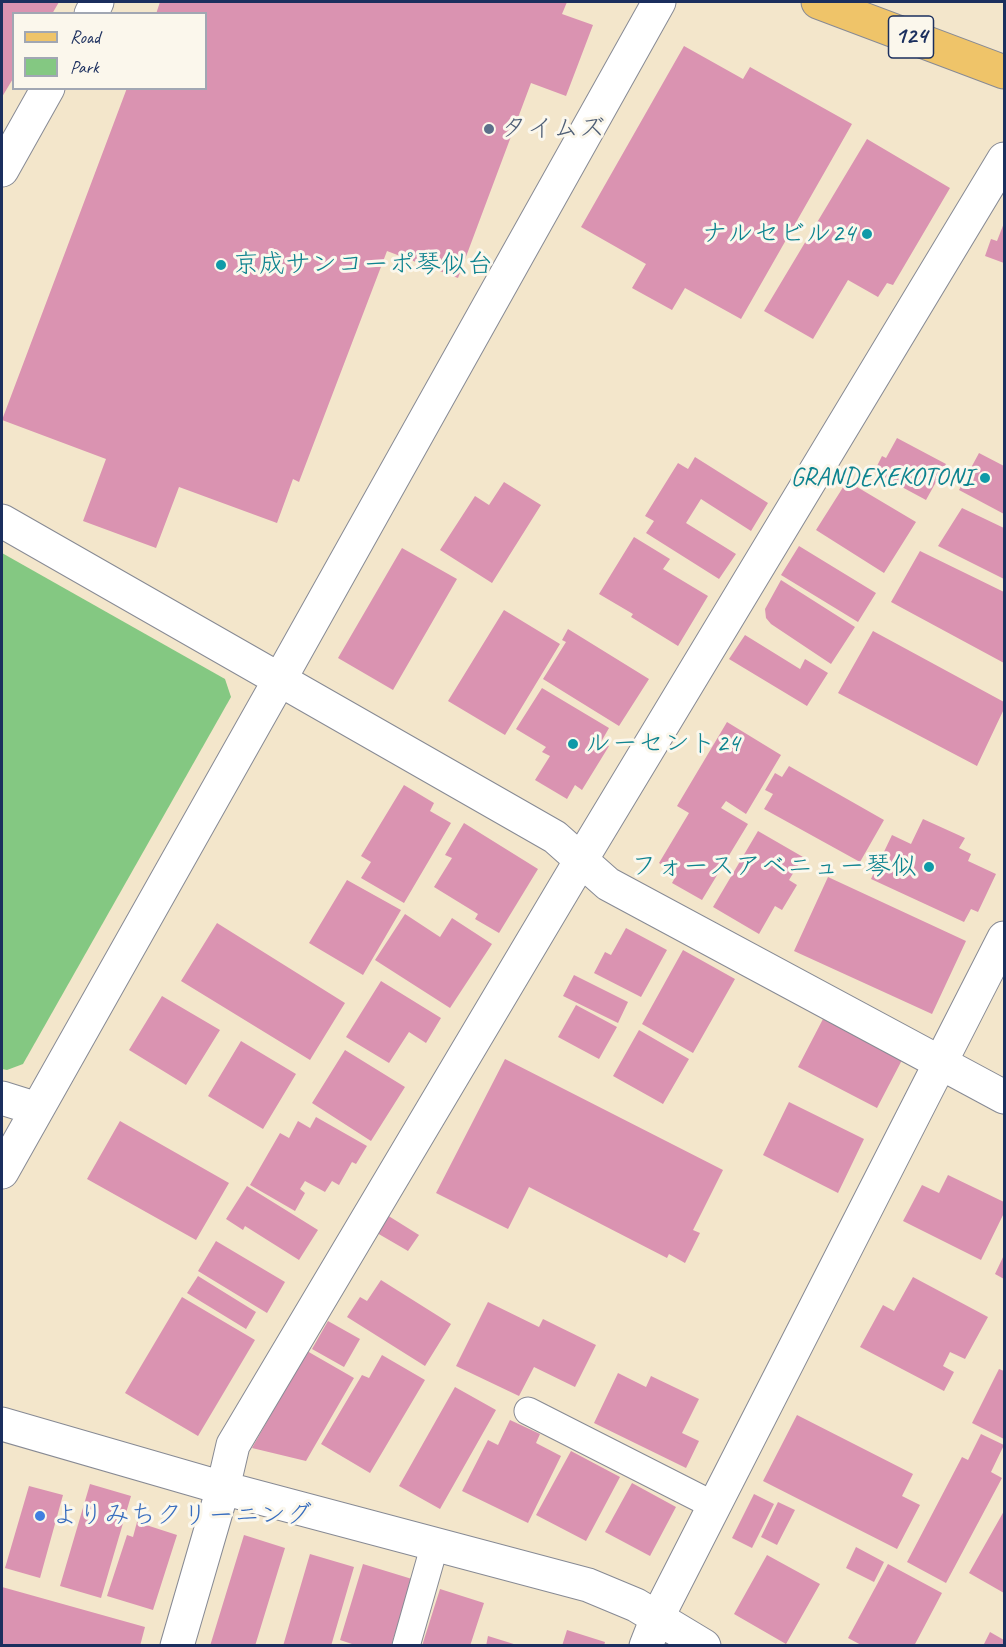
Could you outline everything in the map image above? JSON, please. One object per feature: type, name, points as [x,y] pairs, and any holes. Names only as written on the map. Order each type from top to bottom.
[{"type":"main road","name":"124","points":[[818,2],[1005,72]]},
{"type":"street","points":[[2,1172],[659,2]]},
{"type":"street","points":[[2,170],[47,90]]},
{"type":"street","points":[[177,1646],[223,1488],[233,1445],[580,860],[1005,159]]},
{"type":"street","points":[[2,521],[555,837],[608,884],[1005,1097]]},
{"type":"street","points":[[652,1632],[1005,938]]},
{"type":"street","points":[[2,1098],[37,1109]]},
{"type":"street","points":[[2,1424],[223,1488],[588,1585],[636,1605],[652,1632],[704,1646]]},
{"type":"lane","points":[[528,1410],[715,1506]]},
{"type":"lane","points":[[406,1646],[435,1544]]},
{"type":"green space","points":[[2,553],[225,679],[231,697],[23,1064],[7,1070],[2,1069]]},
{"type":"building","points":[[2,2],[59,2],[53,12],[12,12],[12,80],[2,97]]},
{"type":"building","name":"京成サンコーポ琴似台","points":[[160,2],[567,2],[562,14],[593,25],[566,96],[531,83],[458,278],[387,251],[299,482],[293,479],[277,523],[179,487],[156,548],[83,521],[106,459],[2,420],[126,90],[207,90],[207,12],[157,12]]},
{"type":"building","points":[[684,46],[743,79],[750,67],[852,124],[741,319],[685,288],[672,310],[632,288],[646,264],[581,227]]},
{"type":"building","name":"ナルセビル24","points":[[867,139],[950,188],[893,285],[887,283],[878,297],[848,280],[813,339],[764,311]]},
{"type":"building","points":[[1004,223],[1004,263],[985,256],[991,239],[997,241]]},
{"type":"building","points":[[897,438],[946,464],[926,500],[874,472],[882,456],[886,458]]},
{"type":"building","name":"GRANDEXEKOTONI","points":[[979,453],[1004,466],[1004,514],[959,490]]},
{"type":"building","points":[[695,457],[768,503],[751,531],[701,499],[686,523],[736,554],[719,579],[646,533],[654,521],[645,516],[678,463],[688,469]]},
{"type":"building","points":[[847,481],[916,522],[884,573],[816,530]]},
{"type":"building","points":[[504,482],[541,505],[492,583],[440,550],[475,496],[489,505]]},
{"type":"building","points":[[962,508],[1004,528],[1004,579],[938,546]]},
{"type":"building","points":[[634,537],[670,559],[663,569],[708,596],[678,646],[631,617],[633,614],[599,594]]},
{"type":"building","points":[[799,546],[876,593],[858,622],[781,575]]},
{"type":"building","points":[[402,548],[457,579],[393,690],[338,658]]},
{"type":"building","points":[[920,551],[1004,592],[1004,663],[891,602]]},
{"type":"building","points":[[781,580],[855,627],[831,664],[771,624],[766,618],[765,609]]},
{"type":"building","points":[[504,610],[560,644],[505,735],[448,701]]},
{"type":"building","points":[[568,629],[649,679],[619,726],[543,679],[566,642],[562,640]]},
{"type":"building","points":[[873,631],[1004,702],[1004,709],[977,766],[838,693]]},
{"type":"building","points":[[745,635],[800,669],[805,659],[828,673],[807,706],[729,659]]},
{"type":"building","name":"ルーセント24","points":[[542,688],[609,728],[601,742],[609,746],[582,790],[575,785],[567,799],[535,780],[550,756],[542,752],[546,747],[516,729]]},
{"type":"building","points":[[727,722],[781,755],[746,814],[726,801],[721,808],[748,824],[702,900],[672,883],[677,874],[659,863],[689,813],[677,806]]},
{"type":"building","points":[[789,766],[884,820],[860,862],[764,809],[773,794],[765,790],[775,773],[782,777]]},
{"type":"building","points":[[404,785],[434,803],[430,811],[451,823],[404,903],[361,878],[371,862],[361,856]]},
{"type":"building","name":"フォースアベニュー琴似","points":[[923,819],[965,838],[959,848],[971,854],[968,861],[996,874],[978,912],[971,909],[964,922],[871,879],[892,835],[911,844]]},
{"type":"building","points":[[464,823],[538,869],[499,933],[475,919],[478,914],[434,887],[452,858],[445,855]]},
{"type":"building","points":[[758,831],[803,857],[789,880],[797,885],[782,910],[775,906],[759,934],[713,907]]},
{"type":"building","points":[[828,877],[966,941],[932,1014],[794,951]]},
{"type":"building","points":[[347,880],[401,910],[363,975],[309,943]]},
{"type":"building","points":[[405,914],[440,937],[452,918],[492,944],[450,1008],[375,960]]},
{"type":"building","points":[[217,923],[345,1003],[310,1060],[181,981]]},
{"type":"building","points":[[626,928],[667,950],[641,997],[594,973],[605,952],[611,955]]},
{"type":"building","points":[[683,950],[735,979],[693,1053],[642,1024]]},
{"type":"building","points":[[574,975],[628,1002],[618,1023],[563,996]]},
{"type":"building","points":[[381,981],[441,1018],[426,1043],[409,1032],[389,1063],[346,1037]]},
{"type":"building","points":[[162,996],[220,1030],[186,1085],[129,1050]]},
{"type":"building","points":[[576,1005],[617,1027],[599,1059],[558,1037]]},
{"type":"building","points":[[823,1019],[902,1060],[877,1108],[798,1067]]},
{"type":"building","points":[[639,1030],[689,1059],[663,1104],[613,1076]]},
{"type":"building","points":[[241,1041],[296,1074],[263,1129],[208,1096]]},
{"type":"building","points":[[345,1050],[405,1087],[371,1141],[312,1103]]},
{"type":"building","points":[[505,1059],[723,1170],[693,1230],[700,1233],[685,1263],[669,1254],[667,1258],[529,1187],[508,1229],[436,1193]]},
{"type":"building","points":[[789,1102],[864,1139],[838,1193],[763,1155]]},
{"type":"building","points":[[316,1117],[367,1146],[356,1164],[352,1162],[339,1185],[332,1181],[325,1192],[305,1181],[300,1189],[305,1193],[295,1211],[250,1185],[280,1133],[289,1138],[298,1121],[310,1128]]},
{"type":"building","points":[[120,1121],[229,1183],[196,1240],[87,1179]]},
{"type":"building","points":[[948,1175],[1004,1202],[1004,1213],[981,1260],[903,1221],[922,1185],[939,1193]]},
{"type":"building","points":[[247,1186],[318,1230],[299,1260],[245,1226],[243,1230],[226,1219]]},
{"type":"building","points":[[387,1215],[419,1235],[408,1251],[377,1233]]},
{"type":"building","points":[[216,1241],[285,1282],[267,1313],[198,1271]]},
{"type":"building","points":[[1004,1255],[1004,1279],[995,1274]]},
{"type":"building","points":[[198,1276],[256,1312],[246,1329],[187,1293]]},
{"type":"building","points":[[913,1277],[988,1317],[965,1359],[950,1352],[943,1366],[954,1372],[944,1391],[860,1347],[883,1305],[894,1311]]},
{"type":"building","points":[[381,1280],[451,1324],[425,1366],[347,1317],[360,1297],[367,1301]]},
{"type":"building","points":[[182,1297],[255,1340],[198,1436],[125,1393]]},
{"type":"building","points":[[488,1302],[539,1327],[543,1319],[596,1345],[575,1387],[534,1367],[519,1396],[456,1366]]},
{"type":"building","points":[[328,1321],[360,1339],[344,1367],[312,1349]]},
{"type":"building","points":[[307,1351],[354,1378],[306,1461],[252,1448]]},
{"type":"building","points":[[382,1355],[425,1380],[370,1473],[321,1444],[362,1375],[369,1378]]},
{"type":"building","points":[[999,1369],[1004,1371],[1004,1439],[972,1423]]},
{"type":"building","points":[[618,1373],[646,1387],[651,1376],[699,1399],[682,1433],[699,1441],[686,1468],[594,1423]]},
{"type":"building","points":[[455,1387],[496,1410],[440,1509],[399,1486]]},
{"type":"building","points":[[797,1415],[913,1474],[902,1496],[920,1505],[897,1549],[763,1481]]},
{"type":"building","points":[[510,1420],[540,1434],[536,1443],[561,1456],[528,1523],[462,1491],[488,1440],[498,1445]]},
{"type":"building","points":[[981,1434],[1004,1445],[991,1472],[1002,1478],[946,1583],[907,1562],[962,1457],[968,1460]]},
{"type":"building","points":[[571,1451],[620,1477],[586,1541],[536,1515]]},
{"type":"building","points":[[632,1483],[676,1507],[650,1556],[605,1532]]},
{"type":"building","points":[[90,1484],[131,1496],[101,1598],[60,1586]]},
{"type":"building","points":[[29,1486],[63,1495],[40,1578],[5,1568]]},
{"type":"building","points":[[754,1494],[774,1504],[752,1548],[732,1538]]},
{"type":"building","points":[[778,1502],[795,1510],[777,1545],[761,1537]]},
{"type":"building","points":[[1004,1511],[1004,1593],[969,1573]]},
{"type":"building","points":[[137,1522],[177,1535],[153,1610],[107,1596],[127,1535],[133,1537]]},
{"type":"building","points":[[244,1535],[285,1548],[255,1646],[210,1646]]},
{"type":"building","points":[[856,1547],[884,1562],[874,1582],[846,1568]]},
{"type":"building","points":[[310,1554],[354,1567],[331,1646],[283,1646]]},
{"type":"building","points":[[767,1555],[820,1584],[786,1644],[734,1614]]},
{"type":"building","points":[[363,1564],[412,1579],[391,1646],[358,1646],[340,1640]]},
{"type":"building","points":[[888,1564],[942,1593],[914,1646],[863,1646],[848,1638]]},
{"type":"building","points":[[2,1587],[145,1627],[140,1646],[2,1646]]},
{"type":"building","points":[[440,1589],[484,1603],[470,1646],[422,1646]]},
{"type":"building","points":[[567,1630],[605,1642],[604,1646],[562,1646]]},
{"type":"building","points":[[990,1632],[1004,1640],[1004,1646],[983,1646]]},
{"type":"building","points":[[488,1636],[517,1645],[517,1646],[486,1646]]},
{"type":"place","name":"タイムズ","points":[[489,129]]},
{"type":"place","name":"ナルセビル24","points":[[867,234]]},
{"type":"place","name":"京成サンコーポ琴似台","points":[[221,265]]},
{"type":"place","name":"GRANDEXEKOTONI","points":[[985,478]]},
{"type":"place","name":"ルーセント24","points":[[573,744]]},
{"type":"place","name":"フォースアベニュー琴似","points":[[929,867]]},
{"type":"place","name":"よりみちクリーニング","points":[[40,1516]]}]
